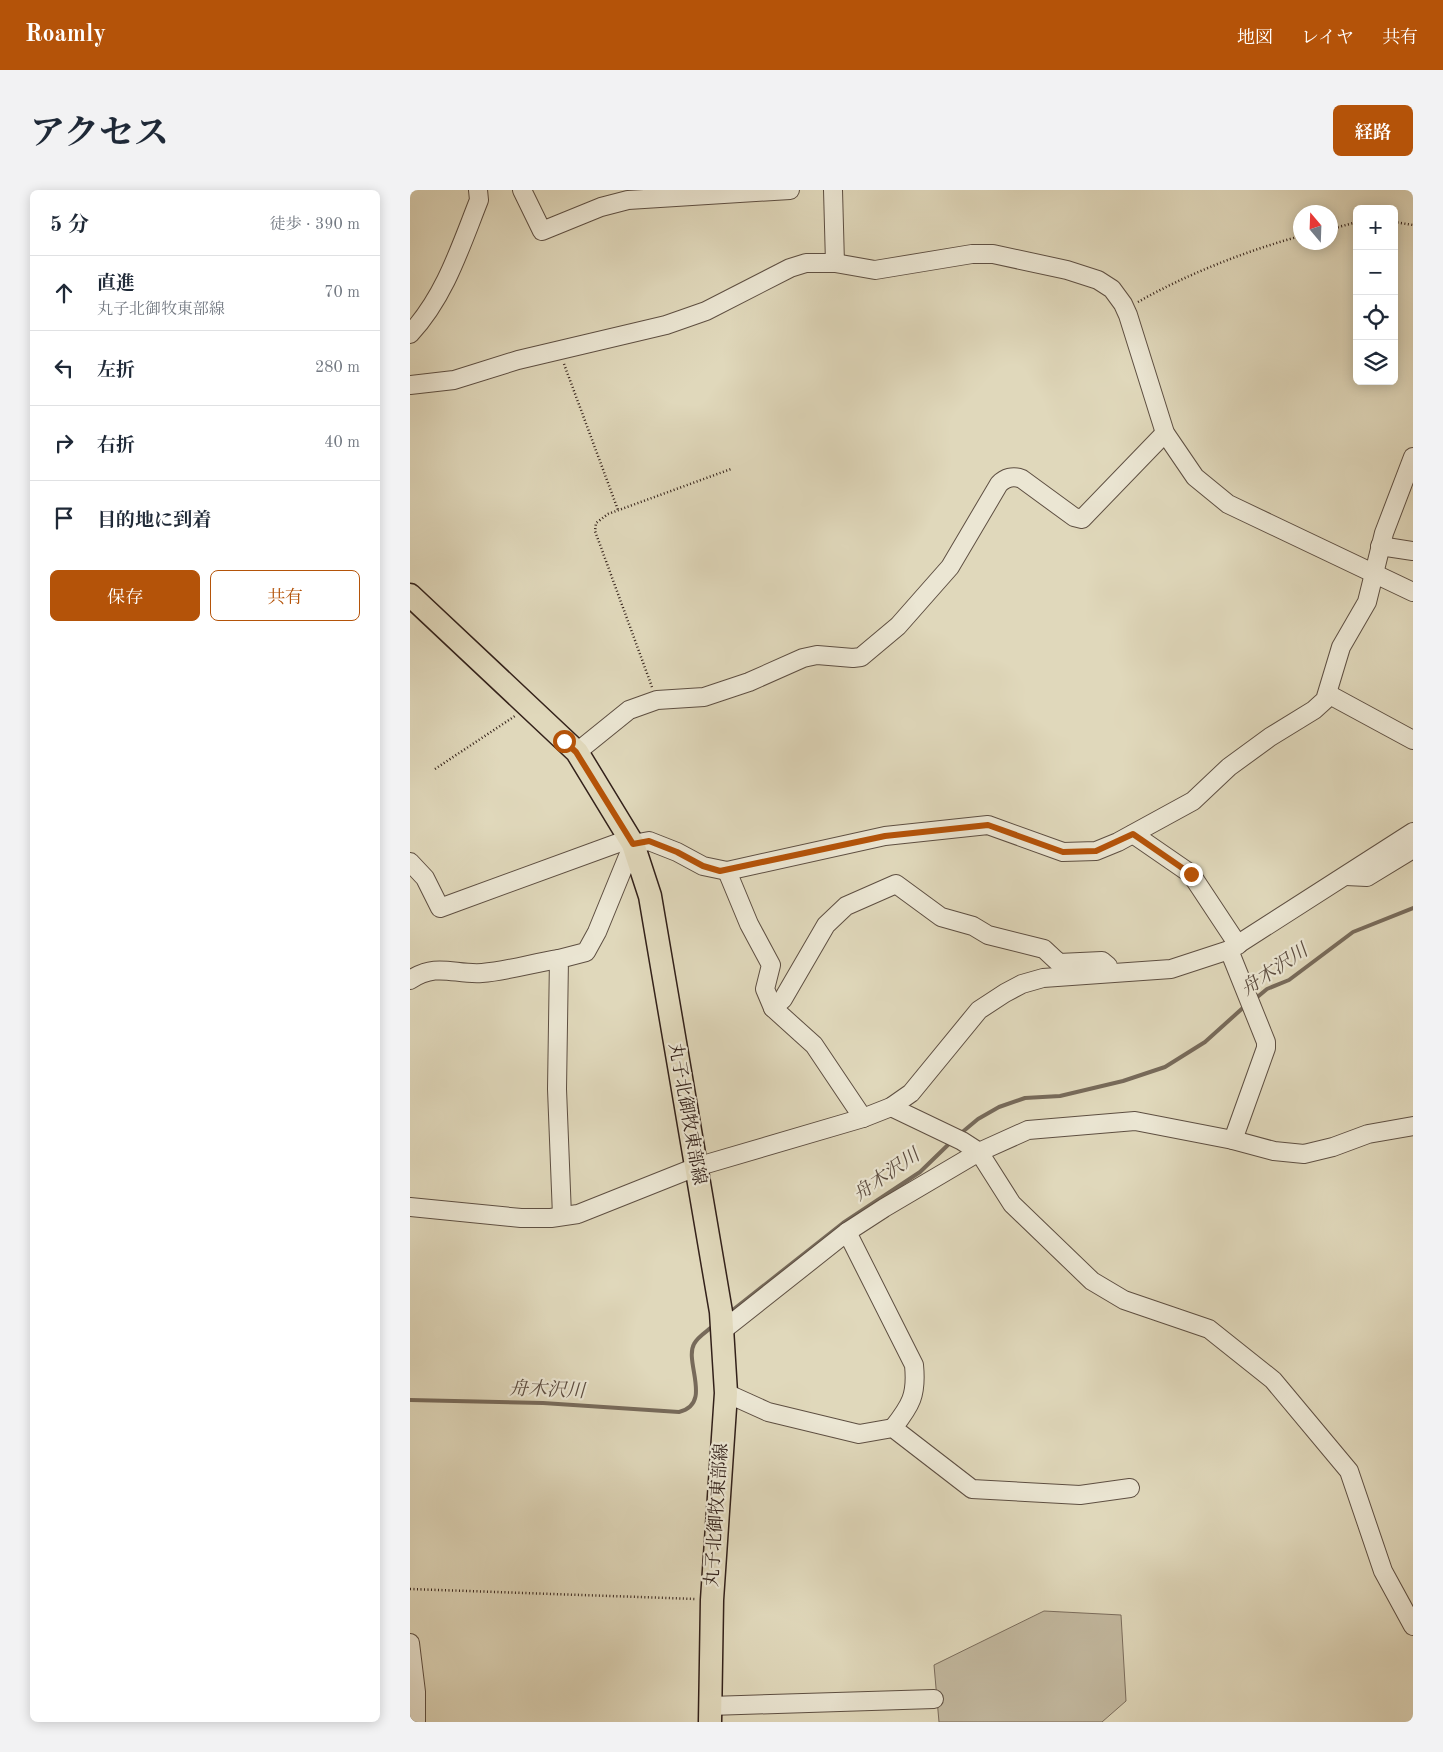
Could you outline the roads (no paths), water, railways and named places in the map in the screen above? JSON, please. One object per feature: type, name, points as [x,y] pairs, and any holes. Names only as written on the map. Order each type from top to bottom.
[{"type":"main road","name":"丸子北御牧東部線","points":[[410,596],[576,752],[631,842],[650,896],[721,1312],[726,1393],[712,1600],[710,1714]]},
{"type":"street","points":[[410,334],[424,319],[446,285],[479,200],[478,190]]},
{"type":"street","points":[[522,190],[542,231],[601,207],[628,200],[790,190]]},
{"type":"street","points":[[834,190],[835,263]]},
{"type":"street","points":[[410,384],[454,380],[518,360],[666,326],[706,311],[790,268],[806,263],[835,263],[874,270],[972,254],[993,254],[1067,270],[1098,280],[1112,289],[1126,310],[1165,433],[1195,477],[1228,504],[1413,592]]},
{"type":"street","points":[[576,752],[629,710],[657,700],[704,696],[749,682],[803,658],[817,655],[861,657],[898,626],[950,567],[999,484],[1004,480],[1016,477],[1022,479],[1074,517],[1082,519],[1165,433]]},
{"type":"street","points":[[410,862],[425,878],[440,908],[631,842],[649,841],[677,852],[703,866],[727,871],[885,836],[988,825],[1063,852],[1096,851],[1133,834],[1193,801],[1228,767],[1270,736],[1314,710],[1328,694],[1341,647],[1367,602],[1380,546],[1413,457]]},
{"type":"street","points":[[1380,546],[1413,551]]},
{"type":"street","points":[[1328,694],[1413,740]]},
{"type":"street","points":[[410,1207],[521,1218],[562,1216],[585,1211],[696,1167],[863,1118],[890,1106],[910,1093],[966,1024],[991,1000],[1022,984],[1043,978],[1115,972],[1150,972],[1171,969],[1234,948],[1413,832]]},
{"type":"street","points":[[1133,834],[1191,874],[1234,948],[1266,1042],[1266,1048],[1233,1140]]},
{"type":"street","points":[[410,980],[430,971],[444,969],[480,973],[586,952],[597,932],[631,842]]},
{"type":"street","points":[[1346,876],[1367,877],[1413,849]]},
{"type":"street","points":[[727,871],[748,924],[771,965],[765,989],[773,1008],[814,1045],[863,1118]]},
{"type":"street","points":[[773,1008],[783,998],[826,925],[846,906],[896,884],[941,917],[974,926],[988,935],[1044,949],[1059,963],[1102,961],[1115,972]]},
{"type":"street","points":[[559,958],[557,1089],[562,1216]]},
{"type":"street","points":[[890,1106],[962,1141],[979,1152],[1012,1204],[1092,1281],[1124,1300],[1209,1329],[1273,1380],[1349,1471],[1383,1571],[1413,1626]]},
{"type":"street","points":[[722,1331],[847,1232],[979,1152],[1028,1130],[1135,1121],[1233,1140],[1274,1151],[1304,1154],[1333,1147],[1368,1134],[1413,1126]]},
{"type":"street","points":[[726,1393],[768,1412],[859,1434],[893,1428],[907,1409],[916,1387],[914,1365],[847,1232]]},
{"type":"street","points":[[893,1428],[972,1489],[1080,1495],[1130,1488]]},
{"type":"street","points":[[410,1643],[416,1692],[416,1722]]},
{"type":"street","points":[[710,1714],[934,1699]]},
{"type":"waterway","name":"舟木沢川","points":[[1255,999],[1267,989],[1289,980],[1353,932],[1413,908]]},
{"type":"waterway","name":"舟木沢川","points":[[960,1134],[978,1119],[999,1107],[1025,1098],[1060,1096],[1123,1081],[1165,1067],[1205,1042],[1245,1006]]},
{"type":"waterway","name":"舟木沢川","points":[[729,1313],[843,1223],[920,1172],[951,1142]]},
{"type":"waterway","name":"舟木沢川","points":[[410,1400],[543,1403],[679,1412],[689,1408],[694,1401],[696,1392],[692,1361],[694,1344],[714,1325]]}]
